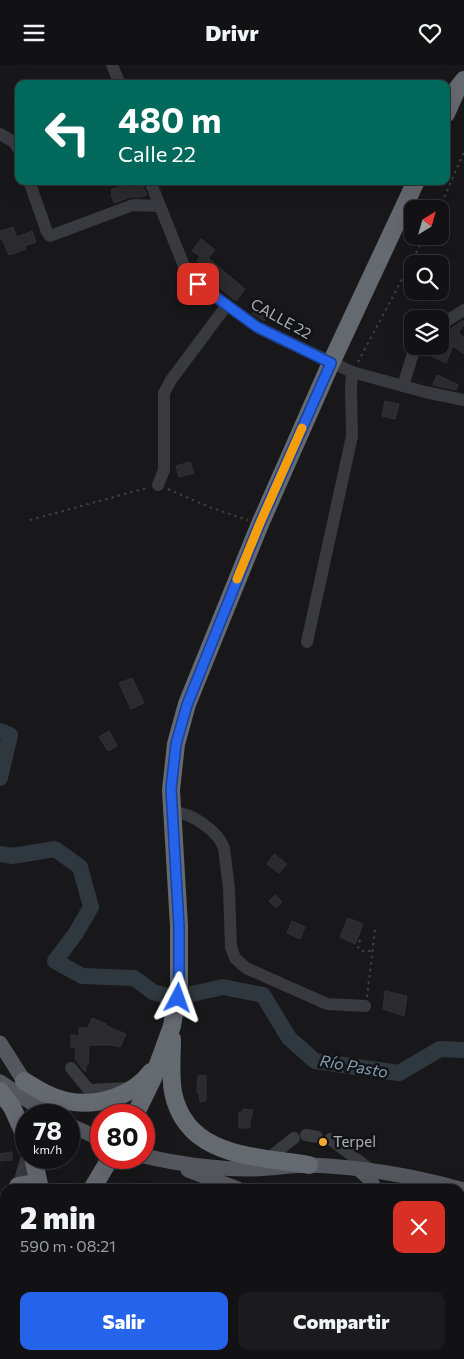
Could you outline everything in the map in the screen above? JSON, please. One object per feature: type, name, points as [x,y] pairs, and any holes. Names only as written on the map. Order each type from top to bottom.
[{"type":"highway","points":[[450,105],[464,79]]},
{"type":"highway","points":[[310,1165],[238,1154],[216,1146],[199,1137],[184,1123],[177,1109],[172,1090],[174,1018],[179,986],[179,926],[171,789],[176,744],[185,711],[260,523],[331,363],[414,185]]},
{"type":"highway","points":[[140,1104],[174,1018]]},
{"type":"highway","points":[[24,1081],[44,1093],[66,1101],[89,1103],[112,1099],[133,1088],[147,1076],[158,1061]]},
{"type":"highway","points":[[0,1091],[15,1114]]},
{"type":"highway","points":[[36,1169],[39,1184]]},
{"type":"highway","points":[[95,1184],[104,1169]]},
{"type":"main road","points":[[0,1043],[24,1081],[42,1104]]},
{"type":"main road","points":[[0,1082],[33,1104]]},
{"type":"main road","points":[[155,1159],[207,1167],[250,1169],[310,1165],[366,1170],[430,1180],[444,1184]]},
{"type":"main road","points":[[168,1162],[225,1184]]},
{"type":"main road","points":[[366,1170],[372,1184]]},
{"type":"street","points":[[112,65],[118,80]]},
{"type":"street","points":[[0,134],[15,144]]},
{"type":"street","points":[[31,185],[47,232],[50,235],[133,205],[159,206]]},
{"type":"street","name":"CALLE 22","points":[[151,185],[184,266],[198,284],[257,327],[352,372],[464,400]]},
{"type":"street","points":[[158,485],[164,470],[164,393],[227,305]]},
{"type":"street","points":[[449,319],[464,310]]},
{"type":"street","points":[[403,386],[412,355]]},
{"type":"street","points":[[307,642],[352,436],[352,372]]},
{"type":"street","points":[[172,813],[180,812],[190,816],[213,831],[222,842],[229,889],[231,947],[238,962],[246,969],[327,1004],[366,1007]]},
{"type":"street","points":[[71,1068],[89,1090],[133,1088]]},
{"type":"street","points":[[268,1158],[305,1137]]},
{"type":"street","points":[[330,1139],[366,1170]]},
{"type":"street","points":[[19,1184],[24,1169]]},
{"type":"path","points":[[450,184],[464,152]]},
{"type":"path","points":[[443,200],[450,185]]},
{"type":"path","points":[[352,372],[420,245]]},
{"type":"path","points":[[30,521],[158,485],[208,507],[260,523]]},
{"type":"path","points":[[366,1007],[375,929]]},
{"type":"path","points":[[360,940],[358,947],[362,951],[372,951]]},
{"type":"building","points":[[124,185],[130,185],[132,188],[142,185],[147,195],[130,197],[114,203],[111,190]]},
{"type":"building","points":[[13,227],[17,237],[32,231],[36,242],[25,246],[26,249],[9,255],[2,239],[0,239],[0,231]]},
{"type":"building","points":[[201,239],[215,250],[208,258],[245,289],[236,301],[205,276],[210,271],[197,261],[200,256],[192,251]]},
{"type":"building","points":[[267,305],[273,309],[264,321],[252,313],[256,309],[261,313]]},
{"type":"building","points":[[464,320],[464,324],[458,333],[464,337],[464,354],[453,346],[446,363],[429,355],[449,355],[449,331]]},
{"type":"building","points":[[437,375],[458,385],[456,390],[433,385]]},
{"type":"building","points":[[385,401],[399,404],[395,419],[382,416]]},
{"type":"building","points":[[190,462],[194,473],[179,477],[176,466]]},
{"type":"building","points":[[132,678],[144,703],[131,709],[119,683]]},
{"type":"building","points":[[109,731],[117,746],[108,751],[99,737]]},
{"type":"building","points":[[274,854],[287,864],[279,873],[267,864]]},
{"type":"building","points":[[275,895],[282,902],[276,908],[269,901]]},
{"type":"building","points":[[348,918],[363,924],[355,944],[340,937]]},
{"type":"building","points":[[292,921],[305,927],[300,939],[287,933]]},
{"type":"building","points":[[385,991],[407,996],[404,1016],[383,1009]]},
{"type":"building","points":[[92,1018],[126,1034],[120,1047],[113,1045],[89,1045],[88,1065],[86,1065],[86,1071],[84,1071],[75,1059],[76,1048],[71,1047],[71,1035],[79,1036],[79,1028],[88,1028]]},
{"type":"building","points":[[206,1075],[206,1101],[200,1102],[199,1093],[197,1093],[198,1076]]},
{"type":"building","points":[[243,1109],[253,1110],[250,1128],[239,1128],[239,1112],[243,1112]]},
{"type":"building","points":[[12,1152],[12,1160],[0,1161],[0,1154]]},
{"type":"waterway","name":"Río Pasto","points":[[0,731],[10,735],[0,778]]},
{"type":"waterway","name":"Río Pasto","points":[[0,854],[12,856],[55,849],[80,867],[91,907],[76,933],[55,961],[82,976],[134,978],[153,992],[174,998],[223,987],[263,995],[289,1038],[315,1061],[399,1073],[440,1049],[464,1050]]},
{"type":"slow traffic","points":[[237,579],[302,428]]},
{"type":"place","name":"Terpel","points":[[323,1142]]},
{"type":"route","points":[[178,998],[179,926],[171,789],[176,744],[187,705],[260,523],[331,363],[257,327],[198,284]]}]
